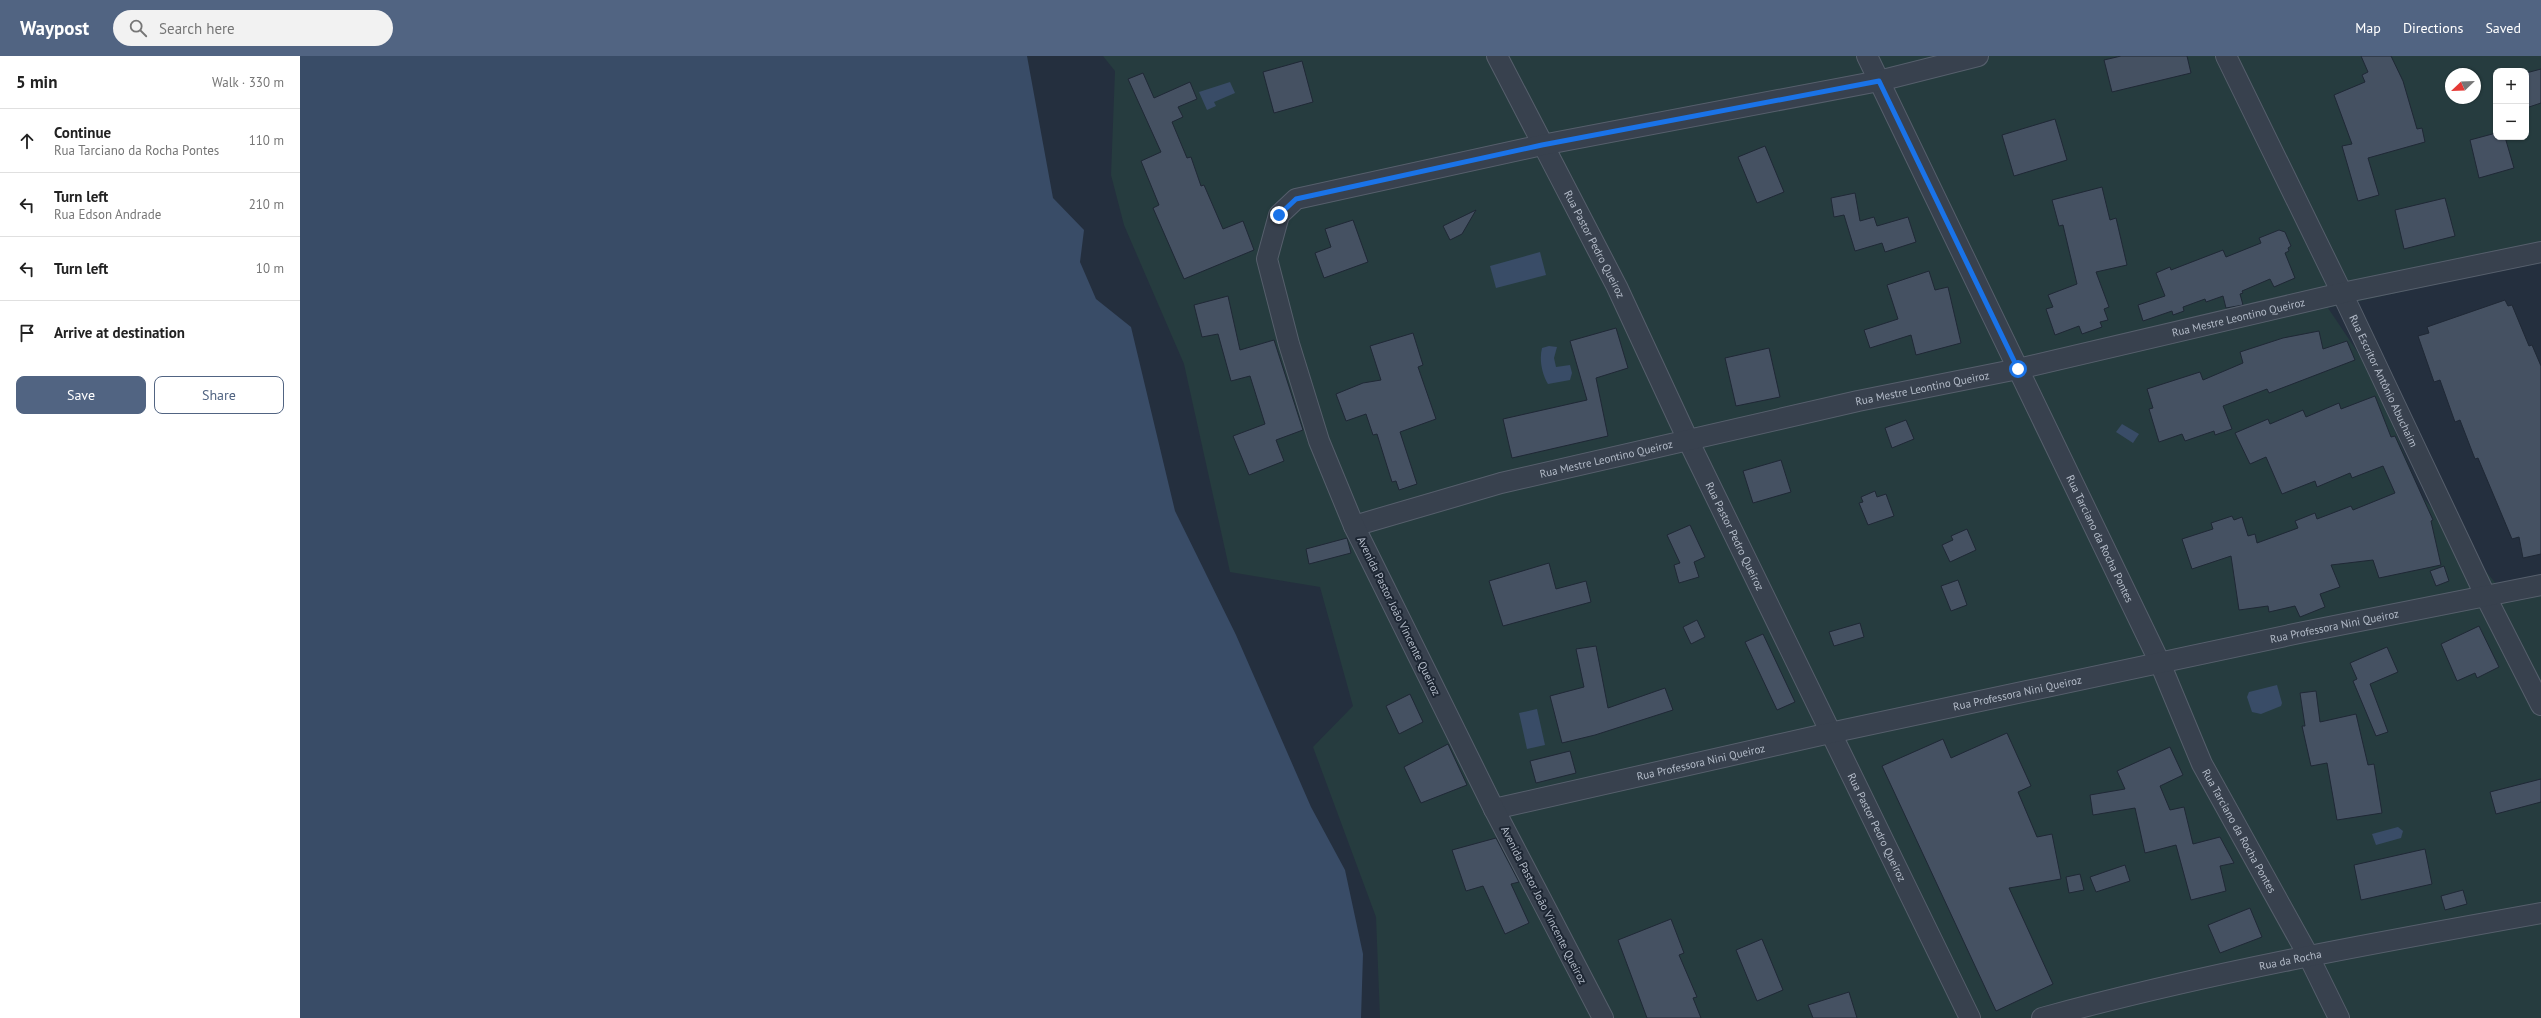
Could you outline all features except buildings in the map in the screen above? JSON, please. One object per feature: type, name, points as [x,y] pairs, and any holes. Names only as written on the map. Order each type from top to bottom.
[{"type":"street","name":"Rua Pastor Pedro Queiroz","points":[[1497,56],[1617,287],[1688,440],[1970,1018]]},
{"type":"street","name":"Rua Tarciano da Rocha Pontes","points":[[1867,56],[2160,663],[2202,764],[2308,955],[2339,1018]]},
{"type":"street","points":[[1542,145],[1879,81],[1978,56]]},
{"type":"street","name":"Rua Escritor Antônio Abuchaim","points":[[2226,56],[2342,293],[2486,597],[2541,705]]},
{"type":"street","name":"Avenida Pastor João Vincente Queiroz","points":[[1542,145],[1296,199],[1279,215],[1268,259],[1289,344],[1319,441],[1354,526],[1494,809],[1603,1018]]},
{"type":"street","name":"Rua Mestre Leontino Queiroz","points":[[1354,526],[1501,483],[1858,401],[2018,369],[2342,293],[2541,252]]},
{"type":"street","name":"Rua Professora Nini Queiroz","points":[[1494,809],[1830,733],[2160,663],[2541,585]]},
{"type":"street","name":"Rua da Rocha","points":[[2042,1018],[2122,996],[2308,955],[2541,913]]},
{"type":"green space","points":[[1103,56],[2541,56],[2541,261],[2328,308],[2371,372],[2421,495],[2510,600],[2541,593],[2541,1018],[1380,1018],[1376,917],[1313,747],[1353,706],[1320,587],[1230,572],[1184,364],[1124,225],[1111,175],[1115,71]]},
{"type":"water","points":[[300,56],[1027,56],[1053,198],[1084,230],[1080,262],[1096,299],[1131,327],[1175,511],[1236,635],[1311,807],[1345,870],[1363,954],[1361,1018],[300,1018]]},
{"type":"water","points":[[1230,82],[1235,93],[1214,102],[1216,106],[1207,110],[1199,92]]},
{"type":"water","points":[[1540,252],[1546,275],[1496,288],[1490,266]]},
{"type":"water","points":[[1549,346],[1557,347],[1554,358],[1556,367],[1570,365],[1572,373],[1570,380],[1548,384],[1544,376],[1541,357],[1542,348]]},
{"type":"water","points":[[2122,424],[2139,434],[2133,443],[2116,432]]},
{"type":"water","points":[[2277,685],[2282,703],[2281,706],[2261,714],[2252,712],[2247,697],[2249,692]]},
{"type":"water","points":[[1537,709],[1545,745],[1527,749],[1519,713]]},
{"type":"water","points":[[2398,827],[2403,831],[2401,838],[2376,845],[2372,834]]},
{"type":"route","points":[[1279,215],[1296,199],[1542,145],[1879,81],[2018,369]]}]
